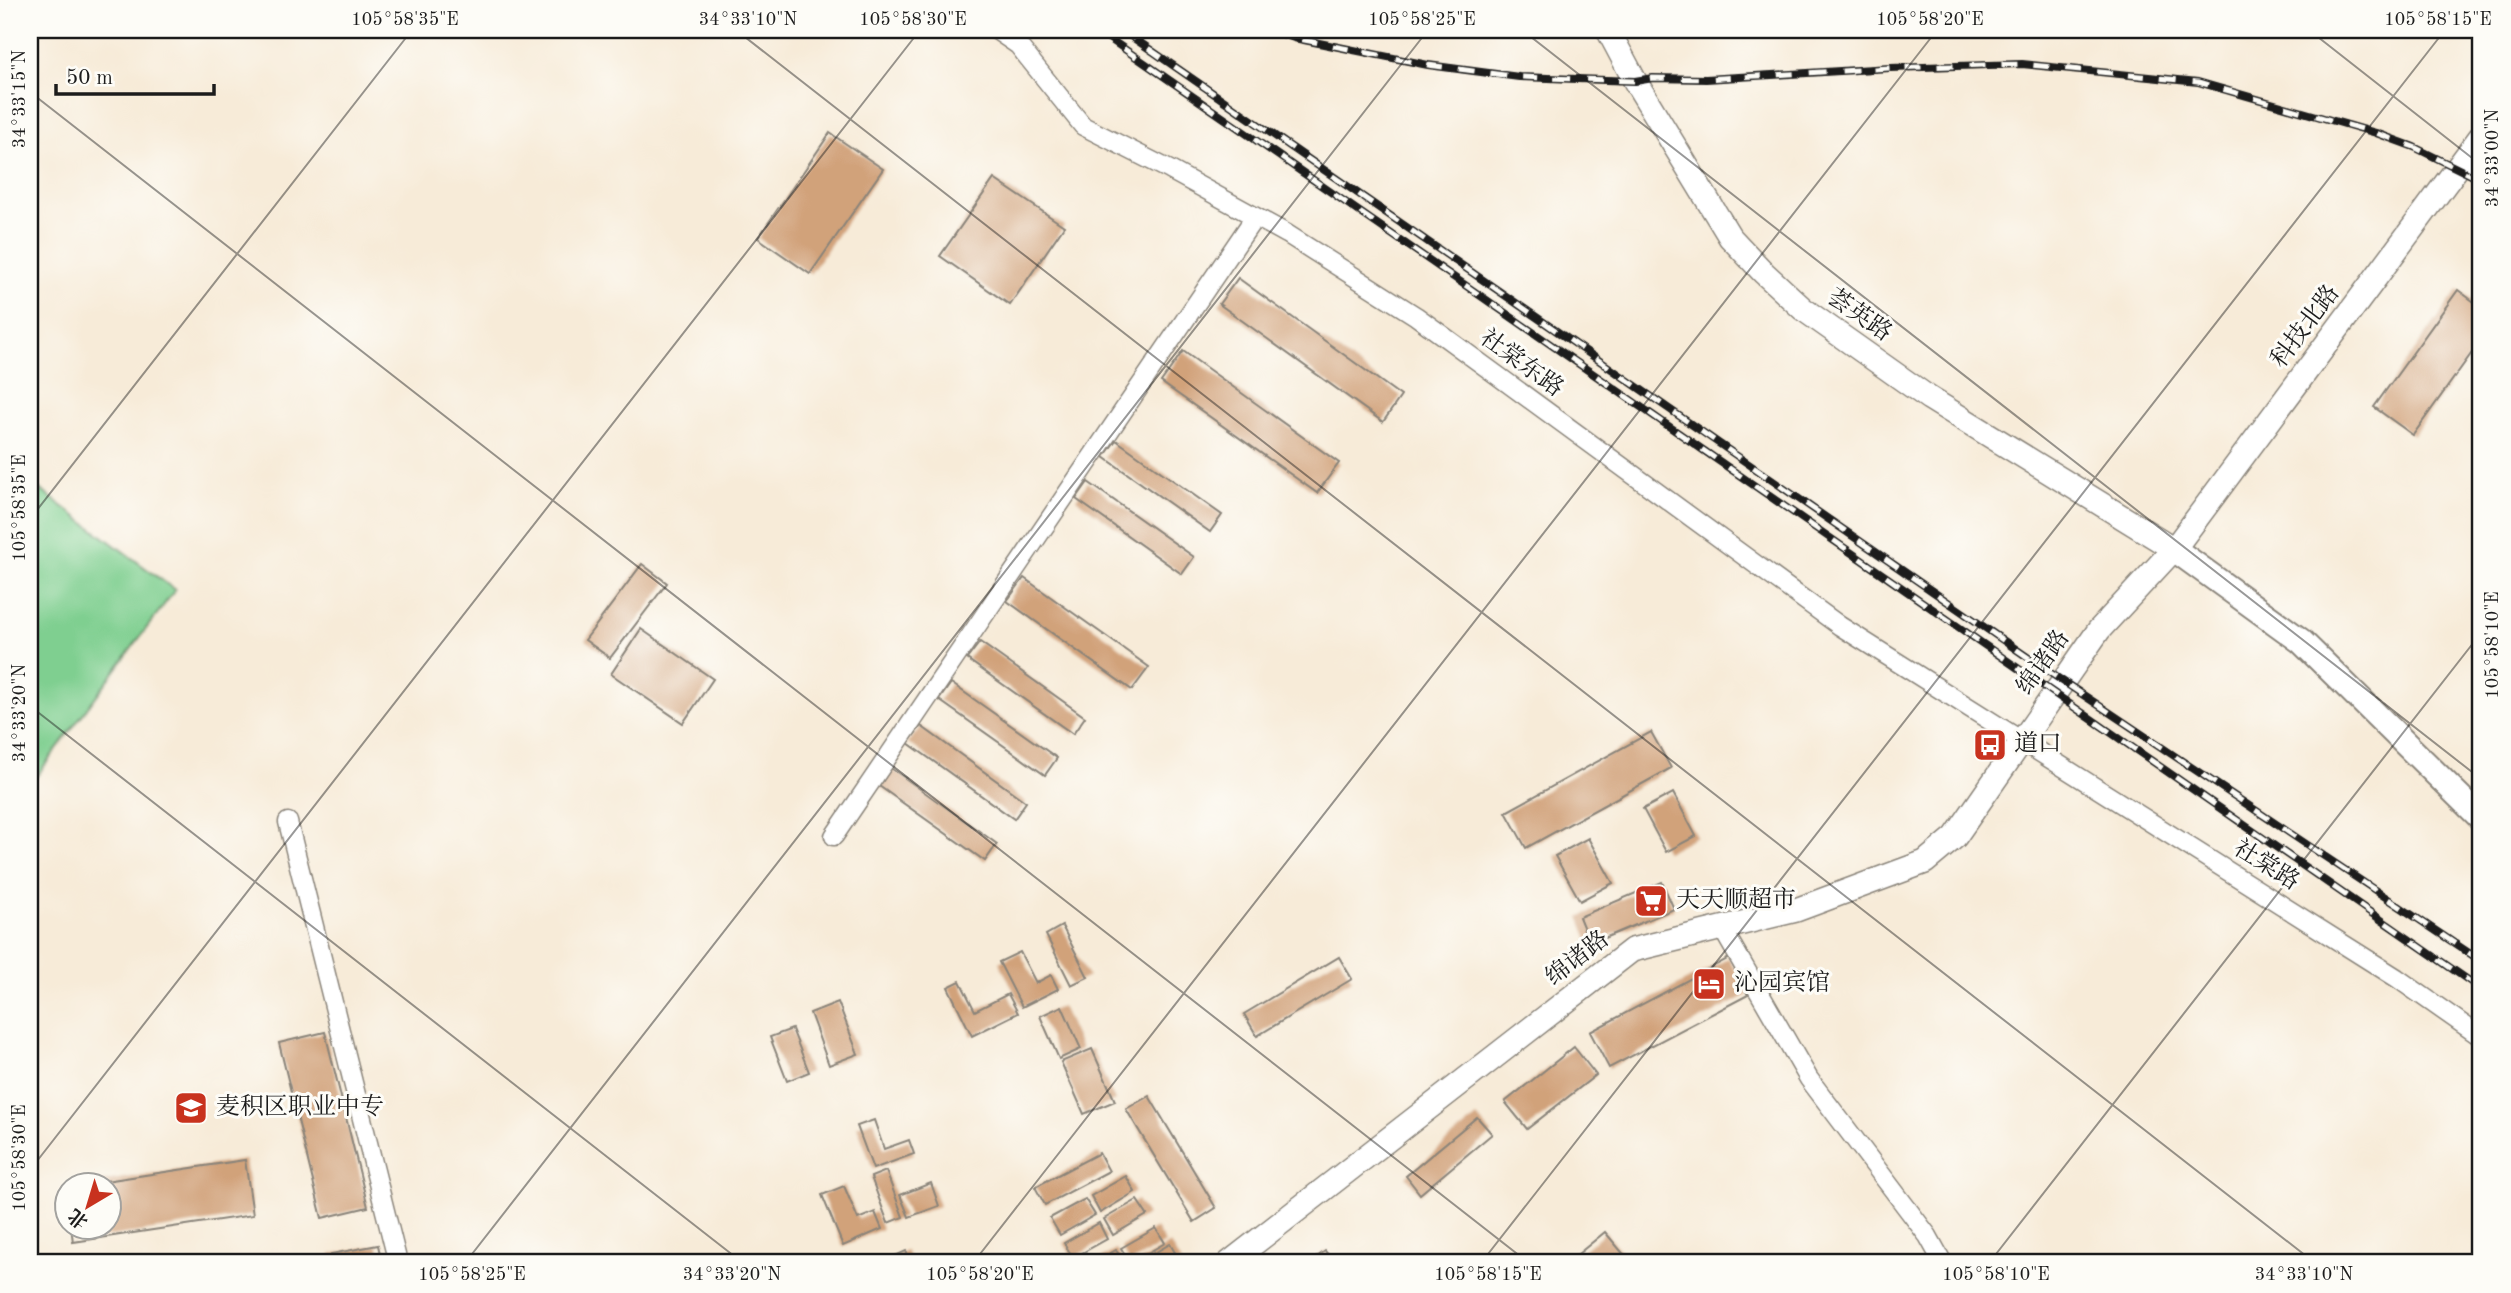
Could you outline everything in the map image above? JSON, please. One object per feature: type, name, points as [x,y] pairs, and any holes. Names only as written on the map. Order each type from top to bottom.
[{"type":"main road","points":[[2174,549],[2301,640],[2481,818]]},
{"type":"street","name":"社棠东路","points":[[996,30],[1018,45],[1083,126],[1255,217],[1416,316],[1840,626],[2021,742]]},
{"type":"street","name":"荟英路","points":[[1608,30],[1634,81],[1730,237],[1764,274],[1803,309],[1929,398],[2174,549]]},
{"type":"street","name":"科技北路","points":[[2174,549],[2481,136]]},
{"type":"street","points":[[834,836],[1255,217]]},
{"type":"street","name":"绵诸路","points":[[1229,1263],[1632,950],[1796,910],[1925,862],[1955,837],[2099,630],[2174,549]]},
{"type":"street","name":"社棠路","points":[[2021,742],[2397,978],[2481,1037]]},
{"type":"street","points":[[288,822],[398,1263]]},
{"type":"street","points":[[1722,928],[1809,1079],[1928,1236],[1942,1263]]},
{"type":"green space","points":[[30,482],[175,590],[30,785]]},
{"type":"building","points":[[830,133],[883,169],[810,274],[758,238]]},
{"type":"building","points":[[994,179],[1064,226],[1010,305],[940,256]]},
{"type":"building","points":[[1238,278],[1401,396],[1383,422],[1219,304]]},
{"type":"building","points":[[2458,290],[2481,307],[2481,340],[2413,435],[2374,407]]},
{"type":"building","points":[[1183,351],[1339,463],[1317,493],[1161,382]]},
{"type":"building","points":[[1116,440],[1222,515],[1210,532],[1104,457]]},
{"type":"building","points":[[1088,482],[1194,557],[1182,574],[1076,499]]},
{"type":"building","points":[[642,564],[667,583],[610,658],[585,640]]},
{"type":"building","points":[[1024,578],[1149,667],[1132,690],[1007,601]]},
{"type":"building","points":[[641,629],[713,679],[683,723],[611,674]]},
{"type":"building","points":[[980,642],[1085,717],[1073,734],[967,659]]},
{"type":"building","points":[[951,683],[1057,758],[1045,775],[939,700]]},
{"type":"building","points":[[921,726],[1026,802],[1014,819],[908,743]]},
{"type":"building","points":[[1651,732],[1671,768],[1526,848],[1506,812]]},
{"type":"building","points":[[891,768],[997,844],[985,861],[879,786]]},
{"type":"building","points":[[1673,793],[1696,836],[1666,852],[1643,809]]},
{"type":"building","points":[[1588,838],[1613,883],[1580,901],[1555,856]]},
{"type":"building","points":[[1662,882],[1674,909],[1590,944],[1579,917]]},
{"type":"building","points":[[1062,926],[1088,977],[1071,985],[1046,935]]},
{"type":"building","points":[[1020,952],[1036,983],[1051,975],[1058,989],[1022,1007],[999,962]]},
{"type":"building","points":[[1339,957],[1352,979],[1257,1036],[1244,1014]]},
{"type":"building","points":[[1729,958],[1748,995],[1609,1068],[1590,1032]]},
{"type":"building","points":[[960,981],[975,1011],[1008,994],[1018,1013],[972,1036],[948,987]]},
{"type":"building","points":[[838,1002],[858,1054],[829,1065],[810,1013]]},
{"type":"building","points":[[1062,1006],[1081,1049],[1059,1059],[1040,1016]]},
{"type":"building","points":[[792,1029],[809,1072],[787,1081],[770,1037]]},
{"type":"building","points":[[325,1032],[368,1207],[322,1218],[279,1043]]},
{"type":"building","points":[[1574,1047],[1596,1075],[1527,1129],[1505,1102]]},
{"type":"building","points":[[1092,1049],[1115,1101],[1084,1114],[1061,1062]]},
{"type":"building","points":[[1149,1096],[1216,1208],[1194,1222],[1126,1109]]},
{"type":"building","points":[[1477,1117],[1492,1134],[1420,1194],[1406,1176]]},
{"type":"building","points":[[874,1120],[884,1149],[909,1140],[914,1154],[873,1169],[857,1126]]},
{"type":"building","points":[[1099,1153],[1109,1171],[1045,1205],[1035,1187]]},
{"type":"building","points":[[245,1160],[253,1215],[122,1235],[122,1178]]},
{"type":"building","points":[[886,1171],[903,1217],[888,1223],[871,1177]]},
{"type":"building","points":[[1126,1176],[1135,1192],[1100,1213],[1091,1196]]},
{"type":"building","points":[[931,1183],[939,1206],[909,1217],[900,1195]]},
{"type":"building","points":[[844,1186],[858,1219],[875,1212],[882,1229],[843,1246],[822,1195]]},
{"type":"building","points":[[1085,1199],[1095,1215],[1060,1235],[1050,1218]]},
{"type":"building","points":[[1137,1200],[1147,1215],[1113,1235],[1104,1219]]},
{"type":"building","points":[[1099,1223],[1107,1239],[1073,1258],[1064,1243]]},
{"type":"building","points":[[1156,1228],[1165,1243],[1130,1263],[1121,1248]]},
{"type":"building","points":[[1605,1232],[1631,1263],[1567,1263]]},
{"type":"building","points":[[1170,1244],[1181,1263],[1137,1263]]},
{"type":"building","points":[[378,1245],[382,1263],[333,1263],[331,1254]]},
{"type":"building","points":[[1116,1250],[1124,1263],[1093,1263]]},
{"type":"building","points":[[906,1251],[912,1263],[880,1263]]},
{"type":"building","points":[[1325,1251],[1335,1263],[1309,1263]]},
{"type":"building","points":[[1064,1256],[1067,1263],[1048,1263]]},
{"type":"railway","points":[[1097,30],[2481,989]]},
{"type":"railway","points":[[1122,30],[2049,672],[2481,961]]},
{"type":"railway","points":[[1271,30],[1294,38],[1428,65],[1519,77],[1635,81],[1653,78],[1706,79],[1890,68],[2022,64],[2198,82],[2376,133],[2414,147],[2481,180]]},
{"type":"place","name":"道口","points":[[1990,745]]},
{"type":"place","name":"天天顺超市","points":[[1651,901]]},
{"type":"place","name":"沁园宾馆","points":[[1709,984]]},
{"type":"place","name":"麦积区职业中专","points":[[191,1108]]}]
